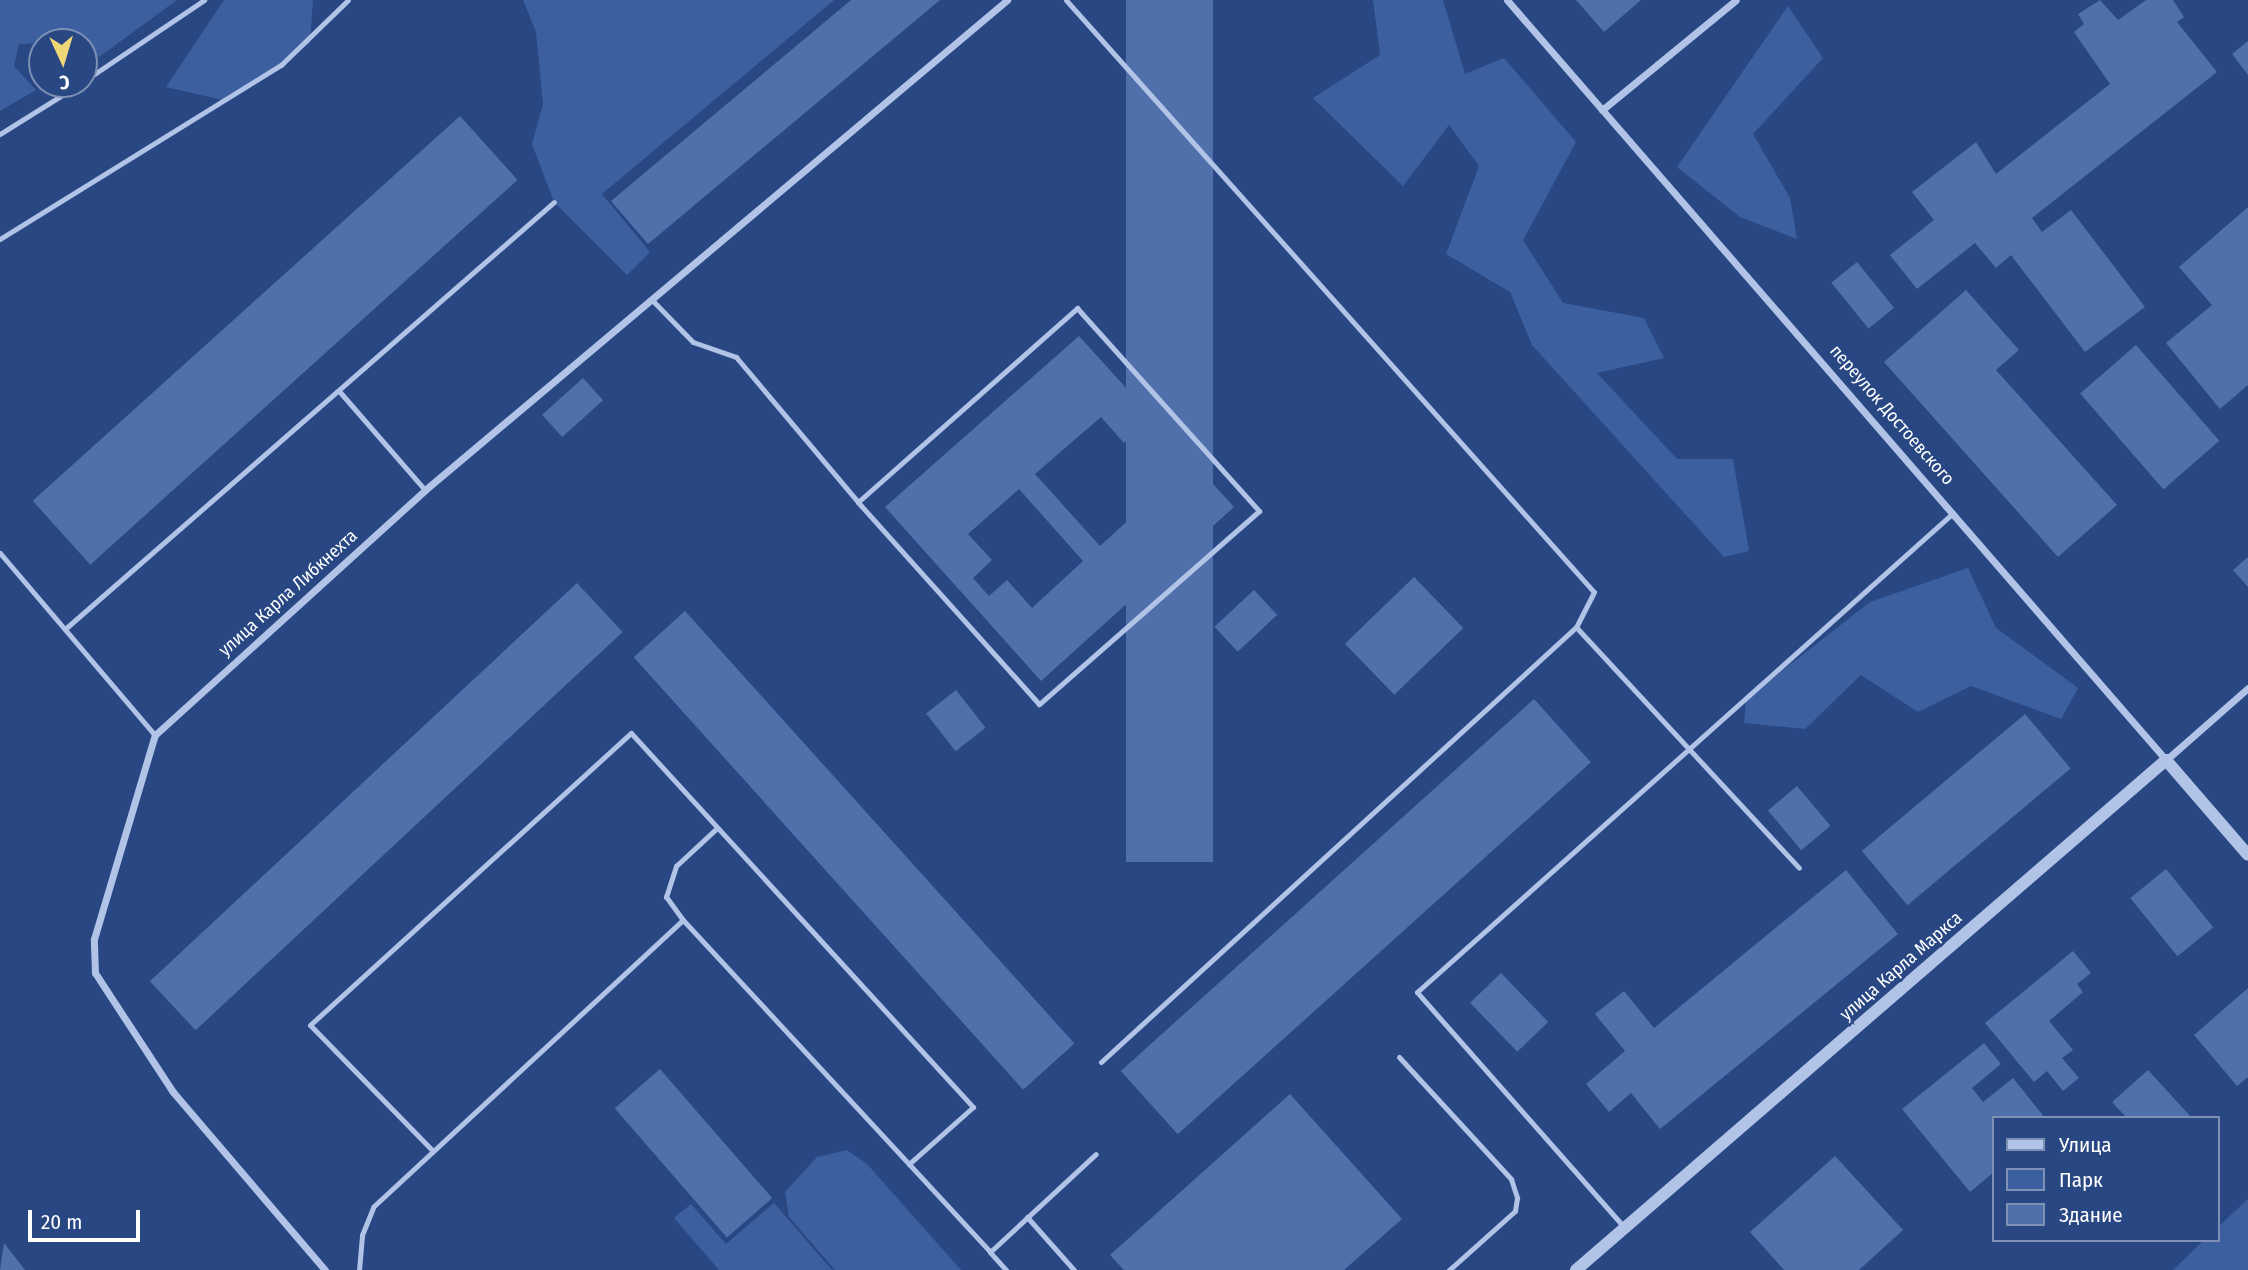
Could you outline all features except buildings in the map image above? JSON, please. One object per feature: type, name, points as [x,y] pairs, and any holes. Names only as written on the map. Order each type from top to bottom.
[{"type":"street","name":"улица Карла Либкнехта","points":[[155,735],[425,490],[653,295],[1007,0]]},
{"type":"street","name":"переулок Достоевского","points":[[1507,0],[2248,855]]},
{"type":"street","points":[[1602,110],[1736,0]]},
{"type":"street","name":"улица Карла Маркса","points":[[1576,1270],[2248,688]]},
{"type":"street","points":[[155,735],[94,939],[95,973],[109,1003],[173,1092],[325,1270]]},
{"type":"lane","points":[[98,72],[204,0]]},
{"type":"lane","points":[[0,239],[281,65],[348,0]]},
{"type":"lane","points":[[1066,0],[1594,592],[1576,626],[1101,1062]]},
{"type":"lane","points":[[0,134],[58,98]]},
{"type":"lane","points":[[65,629],[554,202]]},
{"type":"lane","points":[[653,295],[693,342],[736,358],[858,502],[1039,704],[1259,511],[1077,308],[858,502]]},
{"type":"lane","points":[[339,391],[425,490]]},
{"type":"lane","points":[[1624,1227],[1417,992],[1953,513]]},
{"type":"lane","points":[[0,553],[155,735]]},
{"type":"lane","points":[[1576,626],[1691,747],[1799,868]]},
{"type":"lane","points":[[433,1151],[310,1025],[631,733],[973,1107],[909,1164]]},
{"type":"lane","points":[[718,828],[676,866],[666,897],[683,920],[1006,1270]]},
{"type":"lane","points":[[359,1270],[362,1235],[374,1206],[683,920]]},
{"type":"lane","points":[[1399,1057],[1511,1179],[1517,1198],[1515,1212],[1448,1270]]},
{"type":"lane","points":[[990,1252],[1096,1154]]},
{"type":"lane","points":[[1027,1217],[1074,1270]]},
{"type":"green space","points":[[0,0],[177,0],[99,57],[98,28],[28,28],[28,44],[19,44],[14,66],[28,81],[28,95],[0,111]]},
{"type":"green space","points":[[224,0],[313,0],[310,43],[227,101],[166,87]]},
{"type":"green space","points":[[523,0],[834,0],[602,194],[650,252],[627,275],[554,202],[532,144],[543,104],[536,32]]},
{"type":"green space","points":[[1373,0],[1443,0],[1465,74],[1504,58],[1576,142],[1523,240],[1563,303],[1644,318],[1664,358],[1597,373],[1677,459],[1733,459],[1749,551],[1724,557],[1532,345],[1510,292],[1446,254],[1479,166],[1449,125],[1403,186],[1313,98],[1380,55]]},
{"type":"green space","points":[[1788,6],[1823,58],[1753,134],[1790,198],[1797,239],[1740,217],[1677,167]]},
{"type":"green space","points":[[1968,568],[1996,628],[2078,688],[2061,719],[1971,686],[1918,712],[1861,675],[1805,729],[1744,723],[1746,699],[1870,602]]},
{"type":"green space","points":[[847,1150],[867,1164],[961,1270],[835,1270],[789,1217],[785,1192],[817,1157]]},
{"type":"green space","points":[[2248,1199],[2248,1270],[2173,1270],[2202,1242],[2220,1242],[2220,1225]]},
{"type":"green space","points":[[774,1203],[832,1270],[719,1270],[674,1218],[691,1204],[726,1244]]}]
